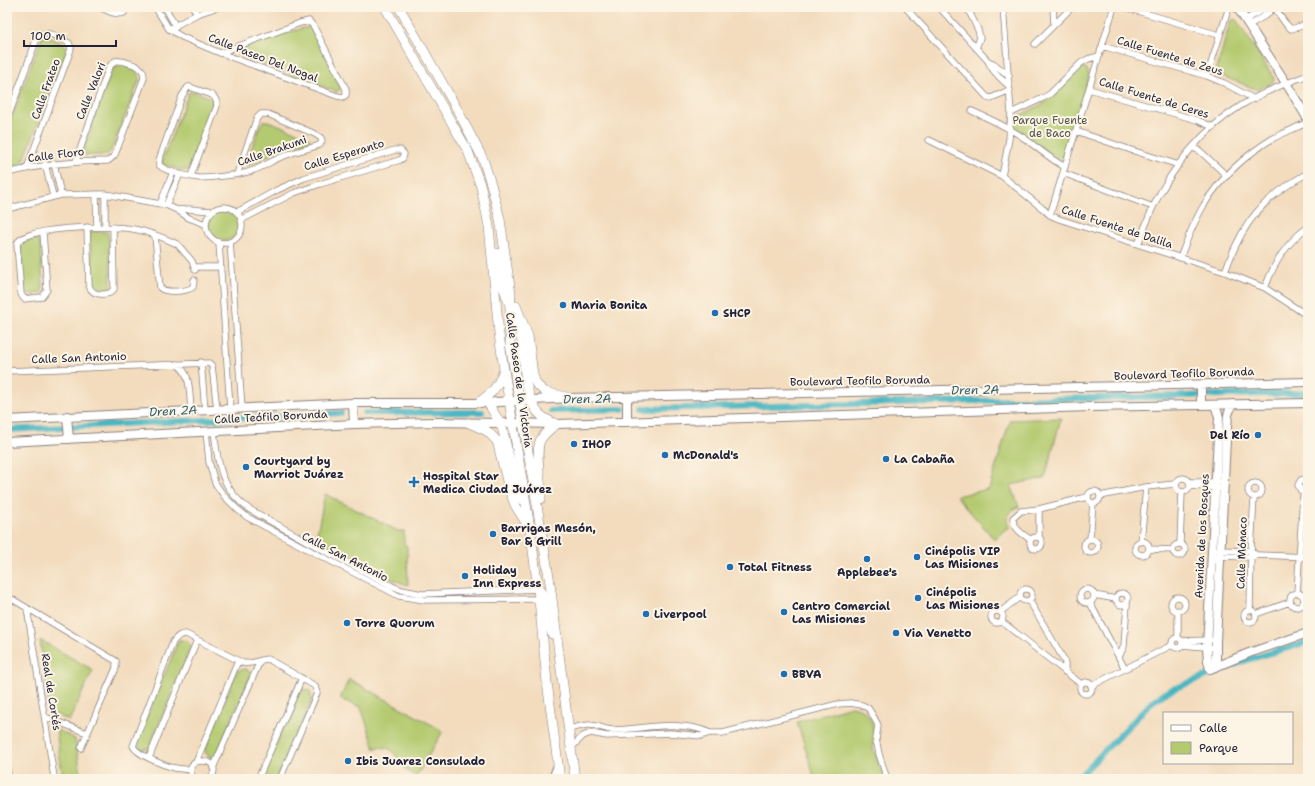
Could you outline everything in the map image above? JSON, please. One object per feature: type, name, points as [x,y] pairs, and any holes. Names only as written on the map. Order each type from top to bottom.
[{"type":"main road","name":"Calle Paseo de la Victoria","points":[[385,7],[473,162],[481,187],[489,226],[499,334],[504,370],[530,528],[538,589],[547,682],[560,779]]},
{"type":"main road","name":"Calle Paseo de la Victoria","points":[[399,7],[483,159],[500,218],[511,294],[510,344],[550,583],[575,779]]},
{"type":"main road","points":[[1237,7],[1286,83],[1306,116],[1308,122]]},
{"type":"main road","points":[[434,93],[438,94],[450,110],[457,110]]},
{"type":"main road","points":[[489,226],[496,245],[503,285],[522,343],[527,385],[531,400],[545,420],[557,424]]},
{"type":"main road","points":[[511,294],[528,336],[533,376],[536,384],[545,392],[570,398]]},
{"type":"main road","points":[[478,403],[499,384],[504,370]]},
{"type":"main road","name":"Boulevard Teofilo Borunda","points":[[509,401],[570,398],[1201,387],[1308,382]]},
{"type":"main road","points":[[1201,387],[1201,402]]},
{"type":"main road","points":[[627,422],[628,397]]},
{"type":"main road","name":"Calle Teófilo Borunda","points":[[7,420],[353,403],[488,404],[509,401]]},
{"type":"main road","points":[[512,423],[557,424],[627,422],[1201,402],[1215,405],[1308,403]]},
{"type":"main road","points":[[353,403],[354,424]]},
{"type":"main road","points":[[488,404],[500,424],[518,494],[526,504],[532,516],[543,574],[550,583]]},
{"type":"main road","name":"Avenida de los Bosques","points":[[1214,667],[1228,415],[1232,404]]},
{"type":"main road","name":"Avenida de los Bosques","points":[[1214,667],[1208,661],[1208,644],[1213,484],[1219,417],[1215,405]]},
{"type":"main road","points":[[67,418],[68,435]]},
{"type":"main road","name":"Calle Teófilo Borunda","points":[[7,442],[68,435],[210,431],[354,424],[435,422],[512,423]]},
{"type":"main road","points":[[469,423],[487,431],[497,442],[509,490],[515,505],[530,528]]},
{"type":"main road","points":[[539,512],[542,490],[538,448],[540,440],[548,430],[557,424]]},
{"type":"main road","points":[[538,589],[544,595],[548,623],[557,642]]},
{"type":"main road","points":[[1214,667],[1308,633]]},
{"type":"main road","points":[[553,779],[558,765]]},
{"type":"street","points":[[99,7],[117,14],[124,13],[123,7]]},
{"type":"street","name":"Calle Paseo Del Nogal","points":[[154,7],[169,29],[176,34],[220,53],[337,96],[345,97],[347,94],[346,89],[314,27],[309,22],[300,23],[220,53]]},
{"type":"street","points":[[165,7],[176,25],[176,34]]},
{"type":"street","points":[[193,7],[197,14]]},
{"type":"street","points":[[169,29],[197,14],[218,7]]},
{"type":"street","points":[[606,7],[613,9],[624,7]]},
{"type":"street","points":[[905,7],[987,97],[991,98],[1010,88]]},
{"type":"street","points":[[939,7],[988,61],[990,66],[1010,88]]},
{"type":"street","points":[[967,7],[978,30],[980,38],[976,48]]},
{"type":"street","points":[[1002,176],[1009,139],[1011,113],[1003,7]]},
{"type":"street","points":[[1053,7],[1054,24]]},
{"type":"street","points":[[1035,44],[1072,7]]},
{"type":"street","points":[[1050,215],[1114,7]]},
{"type":"street","points":[[1124,7],[1219,35]]},
{"type":"street","points":[[1207,76],[1229,7]]},
{"type":"street","points":[[1247,23],[1268,14],[1273,7],[1291,29],[1308,24]]},
{"type":"street","name":"Calle Frateo","points":[[7,120],[37,38],[40,35],[47,33],[69,42],[71,48],[70,52],[27,168]]},
{"type":"street","name":"Calle Fuente de Zeus","points":[[1102,46],[1207,76],[1254,99]]},
{"type":"street","points":[[1011,113],[1050,94],[1081,63],[1099,56]]},
{"type":"street","name":"Calle Valori","points":[[76,161],[110,67],[119,60],[139,67],[144,74],[144,78],[116,152],[112,159],[108,161]]},
{"type":"street","points":[[988,61],[993,63],[1009,76]]},
{"type":"street","points":[[1138,244],[1153,207],[1179,164],[1213,127],[1241,105],[1286,83],[1308,75]]},
{"type":"street","name":"Calle Brakumi","points":[[191,176],[217,106],[216,99],[212,95],[190,87],[186,89],[182,96],[158,163],[162,168],[180,174],[201,178],[238,174],[250,171],[284,156],[320,145],[322,141],[321,138],[268,114],[261,114],[257,118],[238,174]]},
{"type":"street","name":"Calle Fuente de Ceres","points":[[1089,89],[1197,120],[1213,127]]},
{"type":"street","points":[[972,111],[1009,128],[1054,160],[1064,170],[1153,207]]},
{"type":"street","points":[[1180,258],[1192,226],[1204,204],[1227,176],[1272,139],[1308,122]]},
{"type":"street","points":[[1076,131],[1131,150],[1179,164]]},
{"type":"street","name":"Calle Fuente de Dalila","points":[[929,140],[1002,176],[1050,215],[1067,222],[1225,272],[1265,288],[1306,315]]},
{"type":"street","points":[[1193,148],[1200,151],[1227,176]]},
{"type":"street","name":"Calle Esperanto","points":[[237,212],[290,184],[317,174],[398,150],[402,151],[404,154],[404,158],[400,160],[294,193],[241,220]]},
{"type":"street","points":[[371,158],[375,168]]},
{"type":"street","name":"Calle Floro","points":[[7,173],[45,164],[76,161],[108,161]]},
{"type":"street","points":[[54,163],[61,195]]},
{"type":"street","points":[[45,164],[53,196]]},
{"type":"street","points":[[163,205],[173,172]]},
{"type":"street","points":[[1225,272],[1232,250],[1246,225],[1258,209],[1277,192],[1308,173]]},
{"type":"street","points":[[163,205],[180,174]]},
{"type":"street","points":[[96,194],[97,227]]},
{"type":"street","points":[[7,209],[53,196],[105,194],[163,205],[177,210],[189,218],[205,224]]},
{"type":"street","points":[[105,194],[105,227]]},
{"type":"street","points":[[177,210],[189,209],[211,211],[224,207],[231,208],[237,212],[241,220],[242,227],[236,239],[230,242],[219,243],[210,238],[205,229],[205,224],[211,211]]},
{"type":"street","points":[[43,232],[47,290],[42,297],[27,299],[21,294],[17,244],[19,239],[43,232],[74,227],[126,228],[155,236],[178,245],[190,258],[195,268],[221,267]]},
{"type":"street","points":[[87,227],[89,286],[92,291],[97,294],[110,293],[114,289],[112,227]]},
{"type":"street","points":[[1265,288],[1270,273],[1285,248],[1297,235],[1308,227]]},
{"type":"street","points":[[155,236],[160,288],[165,291],[188,290],[193,287],[194,280]]},
{"type":"street","points":[[230,242],[242,408]]},
{"type":"street","points":[[219,243],[230,408]]},
{"type":"street","points":[[1306,315],[1308,304]]},
{"type":"street","points":[[205,410],[200,362],[208,363],[212,366],[217,409]]},
{"type":"street","name":"Calle San Antonio","points":[[7,371],[200,362]]},
{"type":"street","points":[[176,364],[183,369],[188,377],[191,410]]},
{"type":"street","name":"Calle San Antonio","points":[[210,431],[221,473],[227,486],[241,503],[310,543],[392,586],[409,592],[422,594],[538,589]]},
{"type":"street","name":"Calle San Antonio","points":[[210,431],[209,462],[215,483],[224,496],[237,510],[394,594],[406,598],[424,600],[539,599]]},
{"type":"street","points":[[1100,496],[1146,487],[1175,484],[1177,480],[1181,478],[1186,478],[1190,484]]},
{"type":"street","points":[[1297,593],[1299,556],[1305,509],[1303,496],[1306,492],[1299,490],[1298,483],[1303,479],[1308,480]]},
{"type":"street","points":[[1175,484],[1176,489],[1182,492],[1187,491],[1190,484]]},
{"type":"street","points":[[1190,484],[1224,485]]},
{"type":"street","points":[[1190,484],[1213,484]]},
{"type":"street","points":[[1142,542],[1146,487]]},
{"type":"street","points":[[1087,498],[1088,494],[1092,490],[1098,492],[1100,496]]},
{"type":"street","points":[[1180,544],[1182,492]]},
{"type":"street","points":[[1093,503],[1098,501],[1100,496]]},
{"type":"street","name":"Calle Mónaco","points":[[1250,610],[1254,497]]},
{"type":"street","points":[[1087,498],[1093,503]]},
{"type":"street","points":[[1030,539],[1015,527],[1013,522],[1013,518],[1021,511],[1039,509],[1087,498]]},
{"type":"street","points":[[1090,539],[1093,503]]},
{"type":"street","points":[[1030,539],[1030,546],[1036,549],[1042,545],[1042,540],[1039,537],[1039,509]]},
{"type":"street","points":[[1030,539],[1034,536],[1039,537]]},
{"type":"street","points":[[1142,542],[1147,544],[1149,549]]},
{"type":"street","points":[[1142,542],[1136,546],[1135,550],[1138,554],[1145,554],[1149,549]]},
{"type":"street","points":[[1173,550],[1176,545],[1180,544]]},
{"type":"street","points":[[1173,550],[1176,556],[1183,556],[1186,550],[1184,546],[1180,544]]},
{"type":"street","points":[[1149,549],[1173,550]]},
{"type":"street","points":[[1212,553],[1308,556]]},
{"type":"street","points":[[1001,621],[995,623],[992,620],[991,616],[994,611],[1000,612],[1020,597],[1022,590],[1028,589],[1032,593],[1032,597],[1029,600]]},
{"type":"street","points":[[1125,669],[1090,603],[1086,603],[1082,600],[1081,594],[1088,590],[1094,595],[1116,599],[1120,605],[1127,604]]},
{"type":"street","points":[[1290,602],[1291,597],[1297,593]]},
{"type":"street","points":[[1290,602],[1295,607],[1300,606],[1303,603],[1303,597],[1297,593]]},
{"type":"street","points":[[1116,599],[1119,594],[1125,594],[1128,598],[1124,646],[1119,657]]},
{"type":"street","points":[[1090,603],[1093,600],[1094,595]]},
{"type":"street","points":[[7,596],[116,661],[116,668],[81,748]]},
{"type":"street","points":[[1020,597],[1024,601],[1029,600]]},
{"type":"street","points":[[1029,600],[1063,658],[1066,672]]},
{"type":"street","points":[[1256,614],[1290,602]]},
{"type":"street","name":"Real de Cortés","points":[[27,608],[45,717],[54,777],[53,779]]},
{"type":"street","points":[[1172,645],[1177,648],[1180,641],[1178,610]]},
{"type":"street","points":[[1250,610],[1254,611],[1256,614],[1255,621],[1251,623],[1247,622],[1244,618],[1245,613],[1250,610]]},
{"type":"street","points":[[1000,612],[1003,617],[1001,621]]},
{"type":"street","points":[[1001,621],[1081,684]]},
{"type":"street","points":[[191,770],[165,766],[136,751],[133,743],[173,642],[176,637],[182,634],[186,634],[238,661],[248,664],[253,664],[268,659],[315,686],[317,693],[280,779]]},
{"type":"street","points":[[149,758],[197,640]]},
{"type":"street","points":[[1091,686],[1172,645],[1173,640],[1216,644]]},
{"type":"street","points":[[194,779],[191,770],[196,762],[238,661]]},
{"type":"street","points":[[213,778],[213,768],[232,728],[260,661]]},
{"type":"street","points":[[258,779],[302,678]]},
{"type":"street","points":[[1081,684],[1087,682],[1091,686]]},
{"type":"street","points":[[1081,684],[1081,692],[1085,694],[1088,694],[1091,691],[1091,686]]},
{"type":"street","points":[[571,748],[583,736],[591,733],[607,736],[670,734],[701,736],[710,733],[723,733],[838,704],[857,703],[868,708],[878,725],[876,739],[887,779]]},
{"type":"street","points":[[45,717],[88,733]]},
{"type":"street","points":[[568,729],[590,725],[614,730],[633,727],[672,726],[701,729],[710,733]]},
{"type":"street","points":[[196,762],[201,760],[207,761],[213,768]]},
{"type":"street","points":[[7,769],[9,779]]},
{"type":"green space","points":[[1234,19],[1237,21],[1274,78],[1273,82],[1258,90],[1222,76],[1216,72],[1230,22]]},
{"type":"green space","points":[[310,27],[318,40],[340,86],[340,89],[337,92],[239,54],[238,49]]},
{"type":"green space","points":[[42,37],[62,43],[67,47],[66,52],[24,160],[20,165],[7,169],[7,129]]},
{"type":"green space","points":[[118,66],[129,67],[135,70],[140,79],[111,151],[107,155],[84,155],[83,152],[86,142],[107,82],[113,69]]},
{"type":"green space","name":"Parque Fuente de Baco","points":[[1082,67],[1087,69],[1089,75],[1067,150],[1063,158],[1060,160],[1014,129],[1012,120],[1048,101]]},
{"type":"green space","points":[[189,92],[197,92],[213,99],[213,102],[189,169],[185,171],[164,165],[162,161]]},
{"type":"green space","points":[[263,121],[268,121],[304,135],[310,139],[309,141],[279,150],[249,166],[246,163]]},
{"type":"green space","points":[[224,209],[233,212],[237,216],[240,225],[237,234],[233,238],[224,241],[215,238],[211,234],[208,225],[211,216],[215,212]]},
{"type":"green space","points":[[92,231],[107,232],[109,240],[110,288],[96,289],[93,286],[90,234]]},
{"type":"green space","points":[[37,239],[40,244],[43,289],[42,293],[25,293],[21,249],[24,242]]},
{"type":"green space","points":[[1061,418],[1045,478],[1011,485],[1019,507],[1012,512],[1007,519],[1010,527],[1003,531],[995,540],[956,496],[989,489],[1010,420]]},
{"type":"green space","points":[[325,494],[398,531],[404,531],[404,544],[407,546],[408,585],[372,570],[316,539]]},
{"type":"green space","points":[[40,640],[93,670],[69,721],[49,711]]},
{"type":"green space","points":[[179,640],[186,641],[191,646],[149,748],[140,748],[137,740]]},
{"type":"green space","points":[[247,669],[251,674],[216,756],[214,758],[210,757],[205,750],[237,671]]},
{"type":"green space","points":[[349,679],[443,731],[416,777],[405,769],[393,752],[388,748],[378,747],[375,749],[361,707],[340,699]]},
{"type":"green space","points":[[302,689],[310,691],[312,700],[276,779],[261,779],[299,692]]},
{"type":"green space","points":[[851,706],[863,710],[871,720],[873,730],[873,747],[885,779],[815,779],[797,722]]},
{"type":"green space","points":[[56,729],[75,739],[82,779],[63,779]]},
{"type":"waterway","name":"Dren 2A","points":[[643,409],[1308,393]]},
{"type":"waterway","name":"Dren 2A","points":[[551,411],[623,409]]},
{"type":"waterway","name":"Dren 2A","points":[[365,413],[482,412]]},
{"type":"waterway","name":"Dren 2A","points":[[7,430],[341,413]]},
{"type":"waterway","points":[[1077,779],[1152,702],[1168,691],[1250,659],[1308,642]]},
{"type":"place","name":"Maria Bonita","points":[[563,305]]},
{"type":"place","name":"SHCP","points":[[715,313]]},
{"type":"place","name":"Del Río","points":[[1258,435]]},
{"type":"place","name":"IHOP","points":[[574,444]]},
{"type":"place","name":"McDonald's","points":[[665,455]]},
{"type":"place","name":"La Cabaña","points":[[886,459]]},
{"type":"place","name":"Courtyard by Marriot Juárez","points":[[246,467]]},
{"type":"place","name":"Hospital Star Medica Ciudad Juárez","points":[[414,482]]},
{"type":"place","name":"Barrigas Mesón, Bar & Grill","points":[[493,534]]},
{"type":"place","name":"Cinépolis VIP Las Misiones","points":[[917,557]]},
{"type":"place","name":"Applebee's","points":[[867,559]]},
{"type":"place","name":"Total Fitness","points":[[730,567]]},
{"type":"place","name":"Holiday Inn Express","points":[[465,576]]},
{"type":"place","name":"Cinépolis Las Misiones","points":[[918,598]]},
{"type":"place","name":"Centro Comercial Las Misiones","points":[[784,612]]},
{"type":"place","name":"Liverpool","points":[[646,614]]},
{"type":"place","name":"Torre Quorum","points":[[347,623]]},
{"type":"place","name":"Via Venetto","points":[[896,633]]},
{"type":"place","name":"BBVA","points":[[784,674]]},
{"type":"place","name":"Ibis Juarez Consulado","points":[[348,761]]}]
